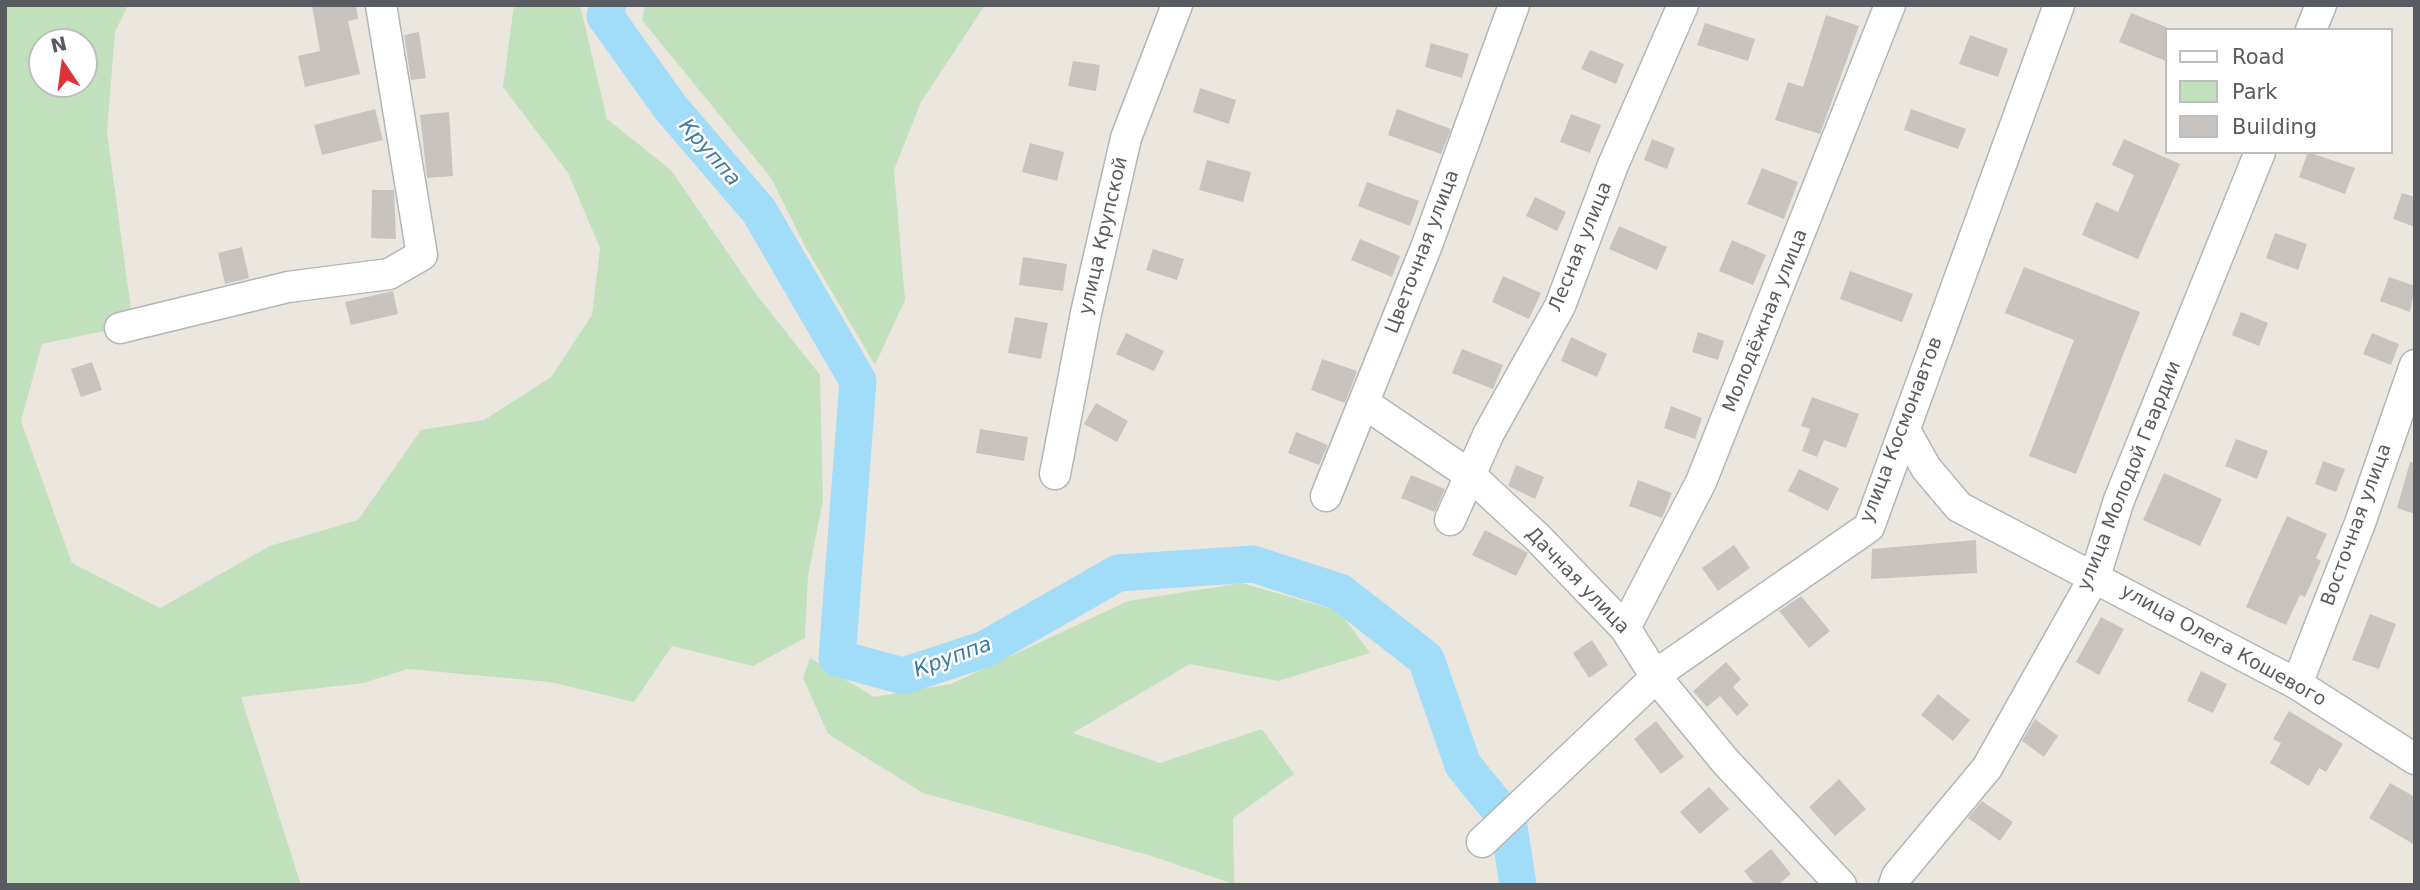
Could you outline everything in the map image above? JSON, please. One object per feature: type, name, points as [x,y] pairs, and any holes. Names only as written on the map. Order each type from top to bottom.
[{"type":"street","points":[[120,328],[288,287],[388,274],[422,255],[381,5]]},
{"type":"street","name":"улица Крупской","points":[[1055,474],[1086,313],[1126,138],[1177,5]]},
{"type":"street","name":"Цветочная улица","points":[[1326,496],[1432,233],[1514,5]]},
{"type":"street","name":"Лесная улица","points":[[1450,520],[1489,433],[1560,306],[1614,165],[1683,5]]},
{"type":"street","name":"Молодёжная улица","points":[[1625,628],[1701,482],[1890,5]]},
{"type":"street","name":"улица Космонавтов","points":[[1482,842],[1531,799],[1668,666],[1869,527],[1906,432],[2008,139],[2059,5]]},
{"type":"street","points":[[2312,28],[2321,5]]},
{"type":"street","name":"улица Молодой Гвардии","points":[[1894,885],[1897,876],[1986,768],[2095,576],[2119,500],[2259,154]]},
{"type":"street","name":"Восточная улица","points":[[2297,684],[2360,523],[2415,365]]},
{"type":"street","name":"Дачная улица","points":[[1364,403],[1470,475],[1625,628],[1656,677],[1725,761],[1842,885]]},
{"type":"street","name":"улица Олега Кошевого","points":[[1906,432],[1926,468],[1959,507],[2297,684],[2415,759]]},
{"type":"green space","points":[[5,5],[128,5],[115,32],[107,132],[133,325],[42,344],[21,421],[72,563],[160,608],[270,546],[358,520],[421,430],[484,420],[551,377],[592,315],[600,248],[568,173],[503,87],[514,5],[580,5],[607,119],[671,170],[756,294],[820,375],[823,500],[808,576],[805,638],[753,666],[672,646],[634,702],[550,682],[408,669],[363,683],[241,697],[301,885],[5,885]]},
{"type":"green space","points":[[645,5],[985,5],[921,102],[894,170],[905,300],[875,365],[806,248],[771,178],[642,20]]},
{"type":"green space","points":[[1242,583],[1339,611],[1370,653],[1278,681],[1190,664],[1073,733],[1160,763],[1262,729],[1294,774],[1233,818],[1234,884],[1148,855],[923,793],[828,734],[803,678],[810,658],[874,697],[951,684],[1128,601]]},
{"type":"building","points":[[312,5],[356,5],[358,19],[348,21],[360,74],[305,87],[298,56],[320,51]]},
{"type":"building","points":[[2131,13],[2166,27],[2164,60],[2119,42]]},
{"type":"building","points":[[1826,15],[1859,26],[1820,134],[1775,120],[1788,82],[1803,87]]},
{"type":"building","points":[[1705,23],[1755,39],[1748,61],[1697,45]]},
{"type":"building","points":[[419,32],[426,78],[411,80],[404,35]]},
{"type":"building","points":[[1970,35],[2008,49],[1998,77],[1959,64]]},
{"type":"building","points":[[1431,43],[1469,54],[1462,78],[1425,67]]},
{"type":"building","points":[[1590,50],[1624,64],[1616,84],[1581,69]]},
{"type":"building","points":[[1073,61],[1100,65],[1096,91],[1068,86]]},
{"type":"building","points":[[1200,88],[1236,100],[1229,124],[1193,112]]},
{"type":"building","points":[[375,109],[383,140],[322,155],[314,125]]},
{"type":"building","points":[[1397,109],[1451,129],[1441,154],[1388,135]]},
{"type":"building","points":[[1911,109],[1966,129],[1958,149],[1904,130]]},
{"type":"building","points":[[449,112],[453,176],[427,178],[420,115]]},
{"type":"building","points":[[1571,114],[1601,125],[1590,153],[1560,142]]},
{"type":"building","points":[[1652,139],[1675,148],[1667,169],[1644,160]]},
{"type":"building","points":[[2124,139],[2180,164],[2138,259],[2082,235],[2096,202],[2118,212],[2134,175],[2112,165]]},
{"type":"building","points":[[1030,143],[1064,152],[1057,181],[1022,172]]},
{"type":"building","points":[[2307,154],[2355,168],[2345,194],[2299,177]]},
{"type":"building","points":[[1207,160],[1251,172],[1243,202],[1199,190]]},
{"type":"building","points":[[1762,168],[1798,182],[1784,219],[1747,204]]},
{"type":"building","points":[[1367,182],[1419,201],[1410,226],[1358,206]]},
{"type":"building","points":[[372,190],[394,190],[396,239],[371,238]]},
{"type":"building","points":[[2402,193],[2415,197],[2415,227],[2393,219]]},
{"type":"building","points":[[1535,197],[1566,212],[1557,231],[1526,216]]},
{"type":"building","points":[[1619,226],[1667,247],[1657,270],[1609,249]]},
{"type":"building","points":[[2275,233],[2307,244],[2298,270],[2266,258]]},
{"type":"building","points":[[1360,239],[1400,256],[1392,277],[1351,260]]},
{"type":"building","points":[[1732,240],[1766,255],[1753,285],[1719,271]]},
{"type":"building","points":[[242,247],[249,278],[225,284],[218,253]]},
{"type":"building","points":[[1153,249],[1184,259],[1177,280],[1146,270]]},
{"type":"building","points":[[1023,257],[1067,264],[1063,291],[1019,285]]},
{"type":"building","points":[[2024,267],[2140,312],[2076,474],[2029,456],[2074,340],[2005,313]]},
{"type":"building","points":[[1850,271],[1913,294],[1902,322],[1840,299]]},
{"type":"building","points":[[1503,276],[1541,293],[1529,319],[1492,302]]},
{"type":"building","points":[[2389,277],[2415,286],[2410,312],[2380,301]]},
{"type":"building","points":[[393,291],[398,314],[351,325],[345,302]]},
{"type":"building","points":[[2241,312],[2268,323],[2259,346],[2232,335]]},
{"type":"building","points":[[1015,317],[1048,323],[1041,359],[1008,353]]},
{"type":"building","points":[[1698,332],[1724,341],[1718,360],[1692,352]]},
{"type":"building","points":[[1126,333],[1164,351],[1154,371],[1116,354]]},
{"type":"building","points":[[2372,333],[2399,344],[2391,365],[2363,354]]},
{"type":"building","points":[[1571,337],[1607,354],[1597,377],[1561,361]]},
{"type":"building","points":[[1462,349],[1503,365],[1493,389],[1452,373]]},
{"type":"building","points":[[1322,359],[1357,371],[1345,403],[1311,390]]},
{"type":"building","points":[[92,362],[102,390],[81,397],[71,369]]},
{"type":"building","points":[[1812,397],[1859,414],[1846,448],[1824,440],[1817,457],[1802,451],[1810,429],[1801,426]]},
{"type":"building","points":[[1096,403],[1128,421],[1117,442],[1084,424]]},
{"type":"building","points":[[1671,406],[1702,418],[1695,439],[1664,428]]},
{"type":"building","points":[[980,429],[1028,437],[1024,461],[976,453]]},
{"type":"building","points":[[1296,432],[1328,445],[1319,465],[1288,453]]},
{"type":"building","points":[[2236,439],[2268,451],[2257,479],[2225,466]]},
{"type":"building","points":[[2323,461],[2345,469],[2336,492],[2315,484]]},
{"type":"building","points":[[2410,462],[2415,463],[2415,514],[2397,508]]},
{"type":"building","points":[[1516,465],[1544,477],[1535,499],[1508,486]]},
{"type":"building","points":[[1799,469],[1839,488],[1828,511],[1788,491]]},
{"type":"building","points":[[2164,473],[2222,499],[2200,546],[2143,520]]},
{"type":"building","points":[[1411,475],[1445,489],[1435,512],[1401,498]]},
{"type":"building","points":[[1638,480],[1672,493],[1662,518],[1629,506]]},
{"type":"building","points":[[2287,516],[2327,534],[2316,558],[2321,561],[2305,597],[2300,595],[2286,625],[2246,607]]},
{"type":"building","points":[[1485,530],[1528,553],[1516,576],[1472,555]]},
{"type":"building","points":[[1976,540],[1977,573],[1871,579],[1872,549]]},
{"type":"building","points":[[1734,545],[1750,568],[1718,591],[1702,568]]},
{"type":"building","points":[[1801,596],[1830,631],[1809,648],[1779,611]]},
{"type":"building","points":[[2370,614],[2396,624],[2379,669],[2352,660]]},
{"type":"building","points":[[2101,617],[2124,629],[2099,675],[2076,662]]},
{"type":"building","points":[[1592,640],[1608,665],[1589,678],[1573,653]]},
{"type":"building","points":[[1726,662],[1741,679],[1733,687],[1749,705],[1737,716],[1720,696],[1707,707],[1693,691]]},
{"type":"building","points":[[2201,671],[2227,684],[2213,713],[2187,701]]},
{"type":"building","points":[[1938,694],[1970,720],[1953,741],[1921,715]]},
{"type":"building","points":[[2289,711],[2343,744],[2326,772],[2319,768],[2309,786],[2270,763],[2281,743],[2273,739]]},
{"type":"building","points":[[2035,719],[2058,736],[2044,757],[2022,741]]},
{"type":"building","points":[[1656,721],[1684,757],[1661,774],[1634,739]]},
{"type":"building","points":[[1839,779],[1866,809],[1835,836],[1809,807]]},
{"type":"building","points":[[2390,783],[2415,797],[2415,845],[2369,818]]},
{"type":"building","points":[[1709,787],[1729,809],[1700,834],[1680,812]]},
{"type":"building","points":[[1982,801],[2013,822],[2000,841],[1968,818]]},
{"type":"building","points":[[1771,849],[1791,874],[1778,885],[1755,885],[1744,871]]},
{"type":"waterway","name":"Круппа","points":[[608,5],[605,16],[670,107],[759,211],[858,381],[837,658],[903,676],[985,649],[1118,573],[1253,564],[1340,592],[1426,659],[1463,765],[1508,820],[1518,885]]}]
